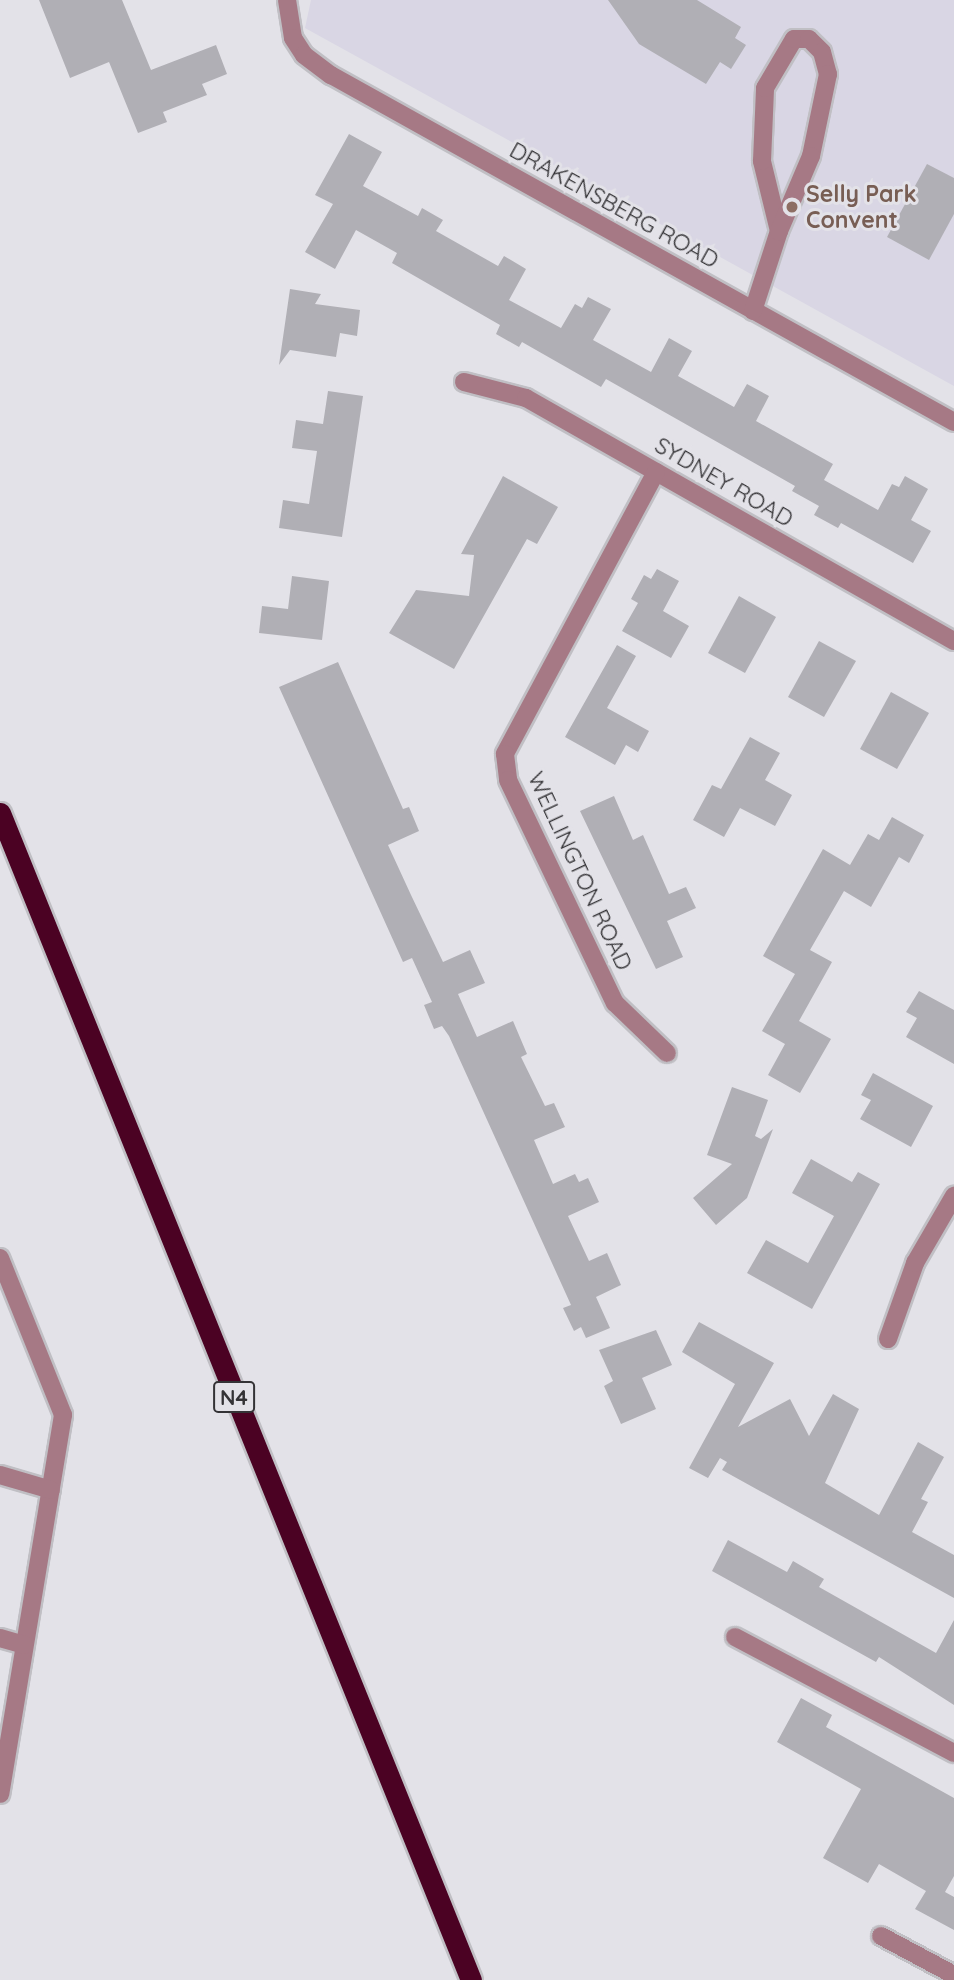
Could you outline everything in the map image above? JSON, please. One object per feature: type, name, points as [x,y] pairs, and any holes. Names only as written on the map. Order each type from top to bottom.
[{"type":"highway","name":"N4","points":[[0,813],[471,1980]]},
{"type":"street","name":"DRAKENSBERG ROAD","points":[[286,0],[293,38],[304,55],[331,75],[954,422]]},
{"type":"street","points":[[753,311],[779,231],[811,156],[828,74],[822,52],[809,39],[794,39],[765,88],[762,161],[779,231]]},
{"type":"street","name":"SYDNEY ROAD","points":[[464,382],[526,398],[954,641]]},
{"type":"street","name":"WELLINGTON ROAD","points":[[656,472],[505,754],[508,780],[615,1003],[667,1053]]},
{"type":"street","points":[[888,1339],[915,1263],[954,1196]]},
{"type":"street","points":[[0,1258],[63,1415],[0,1794]]},
{"type":"street","points":[[0,1475],[51,1490]]},
{"type":"street","points":[[735,1637],[954,1753]]},
{"type":"street","points":[[0,1638],[24,1645]]},
{"type":"street","points":[[881,1937],[954,1975]]},
{"type":"shaded area","name":"Selly Park Convent","points":[[311,0],[954,0],[954,386],[305,28]]},
{"type":"building","points":[[39,0],[122,0],[151,70],[216,45],[227,74],[202,84],[207,95],[163,112],[167,122],[138,133],[109,62],[70,78]]},
{"type":"building","points":[[608,0],[697,0],[741,27],[735,38],[746,45],[731,69],[720,62],[706,84],[639,44]]},
{"type":"building","points":[[349,134],[382,152],[363,186],[418,216],[422,208],[443,220],[436,231],[498,266],[504,256],[526,269],[509,300],[561,328],[575,304],[582,308],[588,297],[611,309],[593,340],[651,372],[669,338],[692,351],[678,376],[734,407],[747,384],[769,396],[756,421],[833,464],[824,480],[878,510],[892,484],[899,487],[905,476],[928,489],[911,520],[931,531],[913,563],[841,523],[838,528],[814,515],[819,506],[792,491],[795,486],[606,379],[601,387],[522,342],[519,347],[496,334],[500,325],[392,263],[397,253],[356,230],[335,269],[305,252],[333,204],[315,195]]},
{"type":"building","points":[[927,164],[954,178],[954,214],[929,260],[887,237]]},
{"type":"building","points":[[290,289],[321,294],[315,304],[360,310],[357,336],[340,333],[336,357],[290,350],[279,365]]},
{"type":"building","points":[[328,391],[363,396],[342,537],[279,528],[283,500],[309,504],[317,451],[292,448],[296,420],[323,424]]},
{"type":"building","points":[[503,476],[558,507],[537,544],[527,539],[454,669],[389,633],[416,590],[469,596],[474,555],[461,554]]},
{"type":"building","points":[[657,569],[679,581],[663,611],[689,626],[671,658],[622,631],[638,603],[631,599],[644,575],[651,579]]},
{"type":"building","points":[[292,576],[329,581],[322,640],[259,633],[262,606],[288,609]]},
{"type":"building","points":[[739,596],[776,617],[745,673],[708,653]]},
{"type":"building","points":[[819,641],[856,661],[824,717],[788,697]]},
{"type":"building","points":[[617,645],[636,656],[607,708],[649,731],[638,752],[626,745],[615,765],[565,737]]},
{"type":"building","points":[[338,662],[403,809],[409,807],[419,831],[388,845],[443,962],[470,950],[485,983],[458,994],[477,1037],[513,1021],[527,1054],[521,1057],[545,1106],[554,1103],[565,1127],[534,1140],[553,1184],[575,1174],[579,1182],[588,1178],[599,1202],[568,1216],[589,1261],[607,1253],[621,1285],[596,1297],[610,1328],[586,1338],[581,1327],[574,1331],[563,1308],[571,1305],[449,1036],[442,1026],[434,1029],[424,1005],[432,1002],[412,958],[403,962],[279,687]]},
{"type":"building","points":[[891,692],[929,713],[897,769],[860,749]]},
{"type":"building","points":[[750,737],[780,753],[765,780],[792,795],[775,826],[740,808],[724,837],[693,820],[712,785],[721,789]]},
{"type":"building","points":[[614,796],[633,840],[643,835],[669,894],[686,887],[696,908],[667,921],[683,957],[656,969],[580,811]]},
{"type":"building","points":[[892,817],[924,835],[909,863],[899,857],[871,907],[844,891],[810,950],[832,962],[799,1021],[831,1039],[800,1093],[768,1075],[785,1044],[762,1031],[795,974],[763,956],[823,849],[850,865],[868,834],[879,840]]},
{"type":"building","points":[[919,991],[954,1010],[954,1064],[906,1037],[917,1018],[906,1012]]},
{"type":"building","points":[[873,1073],[933,1106],[911,1147],[860,1119],[871,1100],[861,1095]]},
{"type":"building","points":[[732,1087],[768,1100],[755,1136],[761,1139],[773,1129],[747,1198],[716,1225],[693,1198],[732,1164],[707,1155]]},
{"type":"building","points":[[811,1159],[852,1182],[858,1172],[880,1184],[812,1309],[747,1273],[766,1240],[808,1263],[834,1216],[792,1193]]},
{"type":"building","points":[[699,1322],[774,1363],[738,1427],[790,1399],[809,1436],[833,1394],[859,1409],[825,1483],[879,1515],[918,1442],[944,1457],[921,1499],[928,1502],[912,1532],[954,1555],[954,1598],[722,1470],[727,1462],[720,1458],[708,1478],[689,1468],[735,1384],[682,1352]]},
{"type":"building","points":[[656,1330],[672,1365],[642,1378],[656,1409],[621,1424],[604,1386],[613,1381],[599,1350]]},
{"type":"building","points":[[728,1540],[787,1572],[793,1561],[824,1579],[819,1587],[936,1653],[954,1620],[954,1705],[879,1657],[876,1662],[712,1571]]},
{"type":"building","points":[[801,1698],[832,1715],[826,1727],[954,1798],[954,1876],[945,1892],[954,1897],[954,1930],[915,1909],[926,1891],[879,1864],[868,1883],[823,1858],[861,1789],[777,1742]]},
{"type":"place","name":"Selly Park Convent","points":[[792,207]]}]
